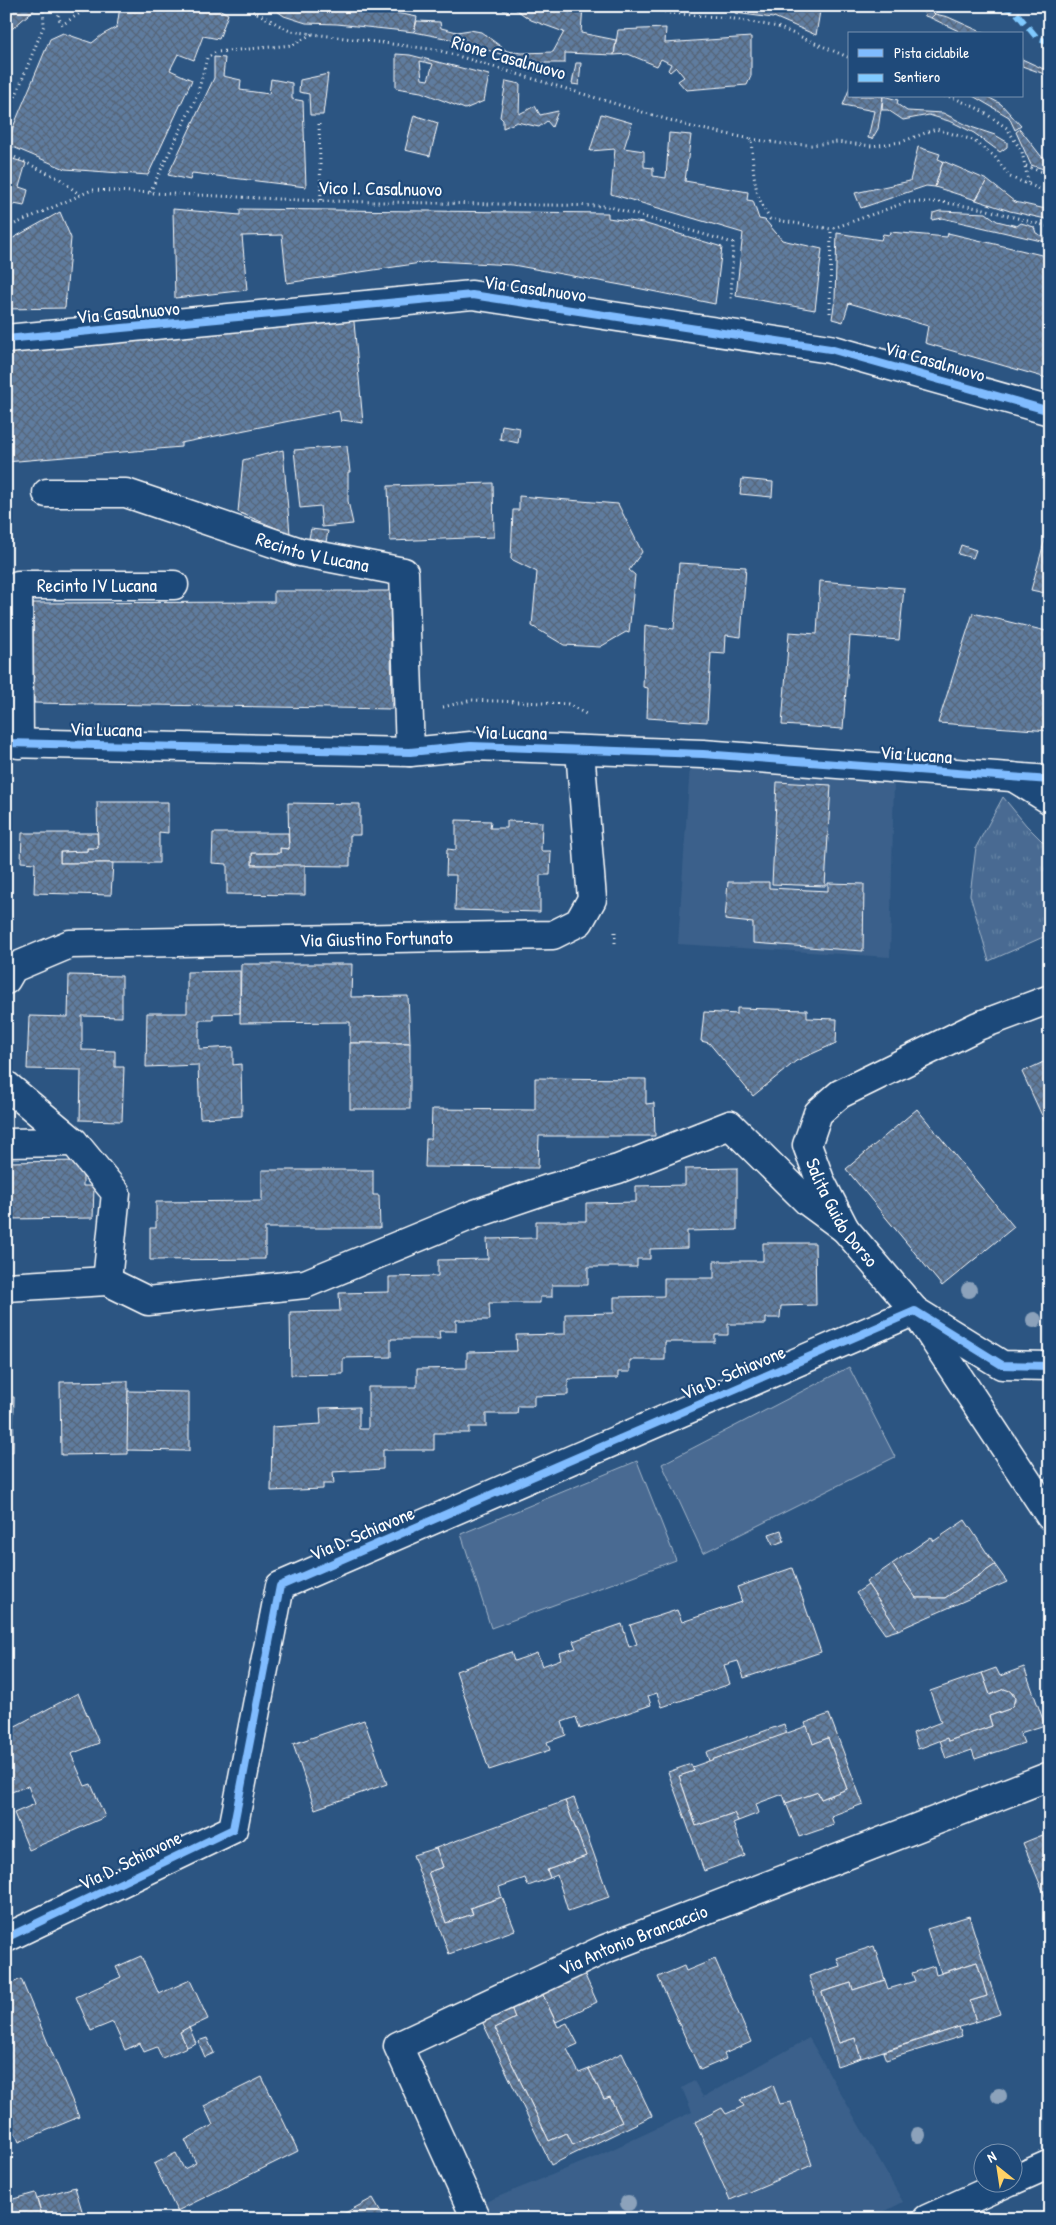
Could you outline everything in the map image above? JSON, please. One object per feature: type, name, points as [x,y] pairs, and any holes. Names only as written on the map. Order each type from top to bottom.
[{"type":"street","name":"Via Casalnuovo","points":[[6,339],[472,296],[830,349],[1050,411]]},
{"type":"street","name":"Recinto V Lucana","points":[[47,493],[126,493],[300,552],[404,572],[410,752]]},
{"type":"street","name":"Recinto IV Lucana","points":[[13,743],[18,586],[174,585]]},
{"type":"street","name":"Via Lucana","points":[[13,743],[410,752],[471,746],[703,754],[1050,780]]},
{"type":"street","name":"Via Giustino Fortunato","points":[[6,980],[13,968],[70,944],[553,935],[579,922],[592,899],[580,750]]},
{"type":"street","points":[[1014,777],[1050,800]]},
{"type":"street","name":"Salita Guido Dorso","points":[[1050,999],[978,1026],[840,1094],[818,1113],[807,1145],[820,1180],[845,1229],[915,1311],[1050,1516]]},
{"type":"street","points":[[6,1085],[74,1142],[116,1193],[107,1281]]},
{"type":"street","points":[[6,1287],[107,1281],[148,1301],[305,1284],[472,1215],[548,1189],[618,1169],[730,1125],[807,1200],[845,1229]]},
{"type":"street","points":[[6,1143],[74,1142]]},
{"type":"street","points":[[915,1311],[1002,1365],[1050,1366]]},
{"type":"street","name":"Via D. Schiavone","points":[[6,1938],[233,1829],[280,1586],[915,1311]]},
{"type":"street","name":"Via Antonio Brancaccio","points":[[476,2219],[398,2046],[605,1949],[1050,1776]]},
{"type":"street","points":[[1024,2176],[1050,2164]]},
{"type":"street","points":[[927,2219],[986,2192]]},
{"type":"path","points":[[6,120],[44,26],[43,6]]},
{"type":"path","points":[[63,6],[58,16],[62,25],[91,6]]},
{"type":"path","points":[[640,6],[670,13],[729,18],[778,27],[848,57]]},
{"type":"path","points":[[150,192],[197,96],[207,58],[216,52],[293,45],[313,34]]},
{"type":"path","points":[[954,98],[979,109],[1007,128],[1022,152],[1029,185]]},
{"type":"path","points":[[319,124],[320,201]]},
{"type":"path","points":[[751,139],[755,190],[760,204],[770,219],[831,229],[907,202],[941,202],[984,209],[1050,227]]},
{"type":"path","points":[[6,153],[60,179],[80,195]]},
{"type":"path","points":[[1026,166],[1050,175]]},
{"type":"path","points":[[830,349],[831,229]]},
{"type":"shaded area","points":[[690,765],[894,779],[890,957],[678,944]]},
{"type":"shaded area","points":[[809,2038],[903,2202],[870,2219],[484,2219],[478,2205],[598,2156],[692,2112],[682,2088],[694,2081],[703,2097]]},
{"type":"green space","points":[[1003,797],[1026,825],[1050,849],[1050,934],[989,961],[970,895],[976,847]]},
{"type":"green space","points":[[849,1367],[895,1457],[703,1553],[662,1464]]},
{"type":"green space","points":[[637,1461],[676,1560],[491,1628],[461,1534]]},
{"type":"building","points":[[6,6],[35,6],[36,8],[6,34]]},
{"type":"building","points":[[120,6],[213,6],[228,14],[219,39],[203,36],[194,60],[178,54],[170,70],[192,80],[148,175],[65,169],[6,144],[50,39],[63,33],[92,43],[117,27]]},
{"type":"building","points":[[270,6],[362,6],[417,17],[414,32],[337,24],[306,23],[284,16]]},
{"type":"building","points":[[499,6],[511,6],[504,11]]},
{"type":"building","points":[[511,6],[553,6],[570,13],[569,6],[583,6],[581,33],[616,40],[614,55],[565,53],[565,63],[531,63],[450,39],[414,32],[417,21],[440,22],[441,28],[457,32],[470,30],[481,32],[507,51],[522,53],[553,52],[564,32],[531,20]]},
{"type":"building","points":[[690,6],[730,6],[729,11],[719,7]]},
{"type":"building","points":[[736,6],[792,6],[820,11],[816,35],[774,17],[735,13]]},
{"type":"building","points":[[911,6],[927,6],[935,14],[931,18],[925,16],[922,7]]},
{"type":"building","points":[[935,14],[948,17],[982,32],[961,32],[931,18]]},
{"type":"building","points":[[666,28],[665,43],[751,37],[751,76],[747,85],[686,90],[678,81],[684,77],[676,67],[670,72],[668,70],[671,64],[661,59],[657,66],[628,54],[614,55],[618,30]]},
{"type":"building","points":[[396,54],[410,55],[489,75],[484,101],[465,109],[421,92],[396,88]],"holes":[[[420,61],[433,64],[428,80],[422,79]]]},
{"type":"building","points":[[214,57],[225,58],[223,76],[241,80],[240,90],[269,94],[271,79],[292,83],[292,99],[303,101],[306,187],[192,173],[190,180],[168,175],[214,78]]},
{"type":"building","points":[[1024,60],[1050,72],[1050,76],[1024,67]]},
{"type":"building","points":[[576,63],[581,63],[579,85],[572,84]]},
{"type":"building","points":[[328,74],[323,115],[310,115],[309,94],[299,92],[300,80]]},
{"type":"building","points":[[506,81],[520,84],[519,114],[535,106],[540,115],[558,111],[552,127],[547,121],[539,127],[517,122],[503,128],[503,120],[500,117]]},
{"type":"building","points":[[848,92],[848,98],[883,98],[878,129],[872,139],[868,138],[874,111],[843,105]]},
{"type":"building","points":[[883,98],[890,98],[898,100],[897,104],[907,111],[943,113],[971,127],[995,135],[1007,142],[1007,147],[1000,152],[974,133],[952,122],[929,115],[903,120],[888,110],[882,110]]},
{"type":"building","points":[[976,98],[990,98],[1001,104],[1021,126],[1015,130],[1009,117]]},
{"type":"building","points":[[601,114],[632,123],[624,148],[644,151],[644,167],[653,168],[653,176],[666,178],[669,133],[691,135],[685,181],[748,192],[747,200],[753,201],[759,219],[765,220],[782,240],[822,249],[815,310],[736,296],[743,233],[611,194],[615,149],[590,151]]},
{"type":"building","points":[[414,115],[438,123],[430,156],[405,150]]},
{"type":"building","points":[[1020,129],[1041,156],[1050,159],[1050,171],[1031,165],[1016,132]]},
{"type":"building","points":[[918,147],[940,154],[938,159],[943,161],[935,187],[926,186],[861,208],[855,193],[910,181]]},
{"type":"building","points":[[6,157],[26,163],[19,187],[28,190],[24,206],[6,204]]},
{"type":"building","points":[[943,161],[987,180],[976,200],[935,187]]},
{"type":"building","points":[[987,180],[1015,202],[1050,210],[1050,220],[1010,211],[976,200]]},
{"type":"building","points":[[173,209],[240,215],[240,209],[608,213],[608,218],[643,223],[722,247],[715,304],[513,265],[434,261],[287,283],[282,235],[242,236],[247,290],[175,298]]},
{"type":"building","points":[[940,211],[986,213],[997,221],[1017,226],[1021,223],[1034,227],[1036,233],[1050,240],[1050,243],[942,218],[932,220],[933,213]]},
{"type":"building","points":[[60,212],[71,238],[65,308],[6,309],[6,242]]},
{"type":"building","points":[[890,232],[947,237],[948,233],[1050,257],[1050,379],[925,343],[928,326],[849,303],[843,322],[832,319],[835,299],[837,233],[881,240],[883,234],[889,235]]},
{"type":"building","points":[[353,311],[363,423],[342,420],[341,422],[339,411],[181,443],[181,447],[6,462],[6,347]]},
{"type":"building","points":[[502,425],[520,428],[518,443],[500,439]]},
{"type":"building","points":[[347,446],[350,472],[348,472],[348,501],[353,524],[322,527],[320,506],[300,508],[294,450]]},
{"type":"building","points":[[283,450],[290,534],[238,512],[243,460]]},
{"type":"building","points":[[742,479],[773,482],[772,497],[740,494]]},
{"type":"building","points":[[493,483],[494,537],[390,541],[388,486]]},
{"type":"building","points":[[519,496],[618,504],[642,552],[629,570],[635,575],[629,633],[626,632],[600,647],[564,645],[532,626],[537,572],[511,559],[513,510],[519,510]]},
{"type":"building","points":[[1050,521],[1050,594],[1031,590]]},
{"type":"building","points":[[311,529],[328,531],[326,542],[309,538]]},
{"type":"building","points":[[961,545],[976,550],[973,558],[958,554]]},
{"type":"building","points":[[679,563],[746,567],[741,637],[726,635],[725,654],[711,653],[707,722],[647,718],[648,688],[643,687],[645,625],[674,629]]},
{"type":"building","points":[[820,581],[904,588],[899,640],[850,636],[843,729],[782,725],[789,632],[817,634]]},
{"type":"building","points":[[274,591],[390,591],[392,709],[34,703],[33,603],[274,602]]},
{"type":"building","points":[[973,613],[1050,632],[1050,731],[938,723]]},
{"type":"building","points":[[777,782],[831,785],[825,886],[772,884]]},
{"type":"building","points":[[97,802],[168,802],[168,833],[159,832],[159,863],[60,863],[60,852],[87,851],[87,848],[98,848]]},
{"type":"building","points":[[288,803],[360,804],[360,835],[350,835],[350,866],[252,865],[252,853],[280,853],[280,848],[289,849]]},
{"type":"building","points":[[456,820],[491,821],[490,828],[507,828],[507,821],[542,822],[541,851],[551,851],[550,875],[540,875],[540,912],[455,910],[456,875],[446,875],[447,849],[456,850]]},
{"type":"building","points":[[22,833],[97,833],[98,848],[87,848],[87,851],[60,852],[60,863],[113,863],[111,895],[34,893],[35,863],[21,862]]},
{"type":"building","points":[[213,833],[288,833],[289,849],[280,848],[280,853],[252,853],[252,865],[305,865],[305,895],[227,894],[227,864],[212,863]]},
{"type":"building","points":[[728,882],[769,882],[769,888],[828,891],[828,883],[864,884],[863,951],[753,943],[753,923],[725,920]]},
{"type":"building","points":[[241,964],[352,964],[351,997],[408,996],[410,1043],[350,1043],[350,1022],[240,1023]]},
{"type":"building","points":[[240,971],[240,1013],[213,1014],[213,1020],[199,1020],[199,1049],[233,1047],[233,1065],[241,1064],[242,1116],[200,1118],[198,1065],[146,1067],[147,1013],[187,1013],[187,972]]},
{"type":"building","points":[[69,975],[122,976],[122,1017],[82,1016],[82,1050],[115,1051],[115,1067],[124,1067],[122,1121],[80,1120],[81,1070],[27,1069],[29,1016],[68,1017]]},
{"type":"building","points":[[737,1008],[807,1010],[807,1018],[837,1019],[836,1043],[796,1061],[753,1096],[709,1043],[701,1041],[704,1012],[737,1014]]},
{"type":"building","points":[[350,1043],[410,1043],[410,1109],[350,1109]]},
{"type":"building","points":[[1050,1059],[1050,1133],[1022,1072]]},
{"type":"building","points":[[535,1078],[646,1079],[646,1104],[654,1103],[655,1136],[539,1136],[538,1168],[425,1167],[426,1139],[431,1139],[432,1109],[535,1110]]},
{"type":"building","points":[[917,1109],[1014,1227],[942,1286],[846,1169]]},
{"type":"building","points":[[83,1161],[83,1186],[94,1186],[93,1218],[6,1219],[6,1162]]},
{"type":"building","points":[[737,1168],[737,1230],[687,1231],[687,1248],[650,1249],[650,1259],[637,1259],[637,1267],[588,1267],[588,1285],[552,1285],[552,1297],[540,1297],[540,1303],[489,1303],[490,1320],[456,1320],[456,1331],[439,1331],[440,1339],[391,1339],[391,1357],[343,1358],[343,1374],[291,1375],[290,1312],[340,1311],[339,1293],[389,1292],[389,1277],[438,1276],[438,1260],[488,1259],[487,1239],[536,1238],[536,1221],[586,1221],[586,1203],[636,1202],[636,1186],[685,1185],[685,1169]]},
{"type":"building","points":[[262,1170],[373,1170],[373,1195],[379,1195],[380,1228],[265,1228],[265,1259],[150,1260],[150,1228],[156,1228],[156,1202],[262,1201]]},
{"type":"building","points":[[763,1243],[815,1243],[816,1305],[781,1306],[780,1318],[766,1318],[766,1324],[728,1324],[728,1335],[715,1335],[715,1342],[665,1342],[665,1360],[630,1360],[630,1372],[618,1372],[618,1378],[568,1379],[568,1395],[534,1396],[534,1406],[518,1406],[517,1414],[486,1414],[486,1427],[469,1427],[469,1433],[434,1433],[434,1450],[383,1450],[383,1469],[333,1472],[334,1484],[323,1484],[323,1489],[271,1491],[272,1427],[321,1424],[320,1408],[359,1407],[359,1429],[368,1429],[368,1387],[417,1387],[417,1369],[467,1368],[467,1352],[517,1351],[516,1335],[565,1334],[565,1314],[614,1313],[614,1297],[664,1296],[664,1278],[714,1278],[714,1261],[763,1261]]},
{"type":"building","points":[[128,1381],[128,1454],[61,1455],[60,1382]]},
{"type":"building","points":[[128,1391],[189,1392],[189,1451],[127,1450]]},
{"type":"building","points":[[6,1397],[14,1397],[13,1452],[6,1452]]},
{"type":"building","points":[[1050,1476],[1050,1496],[1040,1482]]},
{"type":"building","points":[[965,1520],[995,1565],[945,1598],[916,1598],[892,1564],[931,1537],[934,1541]]},
{"type":"building","points":[[781,1530],[784,1541],[773,1545],[769,1534]]},
{"type":"building","points":[[892,1564],[916,1598],[945,1598],[995,1565],[1007,1582],[898,1630],[866,1582]]},
{"type":"building","points":[[792,1568],[821,1652],[744,1678],[738,1661],[724,1665],[730,1684],[662,1707],[657,1693],[648,1696],[651,1705],[580,1729],[576,1717],[562,1722],[566,1735],[547,1742],[550,1750],[489,1770],[456,1671],[511,1652],[514,1661],[537,1653],[542,1666],[561,1659],[559,1653],[576,1648],[573,1641],[622,1624],[629,1647],[637,1644],[630,1625],[677,1610],[682,1622],[742,1602],[737,1587]]},
{"type":"building","points":[[868,1585],[898,1630],[885,1634],[856,1593]]},
{"type":"building","points":[[1024,1667],[1045,1725],[1020,1733],[1024,1743],[975,1759],[972,1750],[946,1759],[940,1740],[947,1738],[948,1741],[992,1726],[989,1716],[1009,1709],[1015,1701],[1014,1694],[1004,1689],[990,1695],[982,1673],[996,1668],[1000,1676]]},
{"type":"building","points":[[982,1673],[990,1695],[1004,1689],[1010,1691],[1015,1698],[1013,1705],[1009,1709],[989,1716],[992,1726],[948,1741],[947,1738],[918,1749],[913,1733],[941,1722],[930,1691]]},
{"type":"building","points":[[78,1693],[99,1743],[71,1754],[85,1786],[91,1784],[105,1817],[29,1850],[14,1813],[35,1804],[28,1786],[6,1794],[6,1731]]},
{"type":"building","points":[[829,1714],[863,1804],[831,1816],[834,1825],[799,1837],[786,1803],[818,1792],[821,1799],[847,1789],[828,1738],[813,1744],[805,1723]]},
{"type":"building","points":[[364,1720],[387,1784],[315,1809],[293,1744]]},
{"type":"building","points":[[784,1724],[787,1734],[709,1761],[706,1752]]},
{"type":"building","points":[[807,1726],[813,1744],[828,1738],[847,1789],[821,1799],[818,1792],[786,1803],[783,1794],[756,1804],[759,1813],[738,1821],[734,1813],[696,1826],[679,1776],[694,1771],[692,1767]]},
{"type":"building","points":[[691,1764],[694,1771],[679,1776],[696,1826],[734,1813],[738,1821],[733,1823],[745,1856],[704,1871],[668,1772]]},
{"type":"building","points":[[574,1798],[609,1897],[568,1911],[557,1875],[550,1878],[547,1870],[586,1856],[565,1801]]},
{"type":"building","points":[[565,1801],[586,1856],[547,1870],[550,1878],[528,1886],[525,1878],[499,1887],[502,1897],[470,1908],[473,1914],[446,1923],[428,1872],[443,1867],[436,1848]]},
{"type":"building","points":[[1050,1832],[1050,1903],[1048,1903],[1023,1843]]},
{"type":"building","points":[[436,1848],[443,1867],[428,1872],[446,1923],[473,1914],[471,1908],[502,1897],[515,1930],[449,1954],[413,1855]]},
{"type":"building","points":[[969,1916],[1000,2014],[976,2022],[970,2001],[987,1996],[977,1962],[941,1973],[927,1929]]},
{"type":"building","points":[[874,1946],[885,1980],[853,1990],[851,1983],[822,1992],[839,2043],[855,2038],[861,2058],[837,2066],[809,1976],[840,1966],[837,1958]]},
{"type":"building","points":[[141,1956],[159,1994],[190,1980],[208,2019],[180,2032],[187,2047],[162,2058],[157,2047],[144,2052],[140,2043],[125,2050],[113,2022],[91,2031],[76,1997],[121,1977],[116,1967]]},
{"type":"building","points":[[715,1959],[751,2042],[724,2054],[726,2059],[700,2070],[658,1977],[684,1966],[686,1971]]},
{"type":"building","points":[[977,1962],[987,1996],[970,2001],[976,2022],[861,2058],[855,2038],[839,2043],[822,1992],[851,1983],[853,1990],[885,1980],[888,1989],[915,1981],[912,1973],[934,1966],[936,1975]]},
{"type":"building","points":[[583,1971],[597,2002],[556,2022],[541,1991]]},
{"type":"building","points":[[21,1979],[79,2117],[19,2142],[6,2111],[6,1986]]},
{"type":"building","points":[[541,1991],[558,2027],[567,2023],[578,2044],[567,2049],[579,2073],[589,2069],[604,2099],[610,2097],[622,2122],[573,2145],[567,2133],[549,2141],[495,2028],[515,2018],[510,2005]]},
{"type":"building","points":[[510,2005],[515,2018],[495,2028],[549,2141],[567,2133],[573,2145],[622,2122],[610,2097],[604,2099],[589,2069],[622,2053],[652,2116],[551,2165],[481,2019]]},
{"type":"building","points":[[189,2027],[196,2043],[187,2047],[180,2032]]},
{"type":"building","points":[[959,2027],[962,2036],[886,2060],[883,2052]]},
{"type":"building","points":[[207,2038],[214,2053],[205,2057],[198,2041]]},
{"type":"building","points":[[262,2077],[298,2151],[177,2211],[154,2164],[176,2153],[184,2169],[196,2163],[185,2140],[213,2125],[204,2106]]},
{"type":"building","points":[[773,2085],[780,2104],[791,2102],[812,2165],[730,2200],[695,2122],[722,2108],[726,2114],[744,2106],[740,2100]]},
{"type":"building","points":[[75,2187],[83,2214],[68,2219],[43,2219],[37,2198]]},
{"type":"building","points":[[35,2193],[43,2219],[6,2219],[6,2201]]},
{"type":"building","points":[[373,2198],[385,2219],[334,2219]]},
{"type":"building","points":[[328,2213],[331,2219],[317,2219]]},
{"type":"marked path","points":[[1001,6],[1014,10],[1038,39],[1050,42]]},
{"type":"cycle path","points":[[6,339],[472,295],[830,349],[1050,411]]},
{"type":"cycle path","points":[[6,743],[410,752],[471,746],[703,754],[1050,780]]},
{"type":"cycle path","points":[[6,1938],[233,1829],[280,1586],[915,1311],[1002,1365],[1050,1366]]}]
